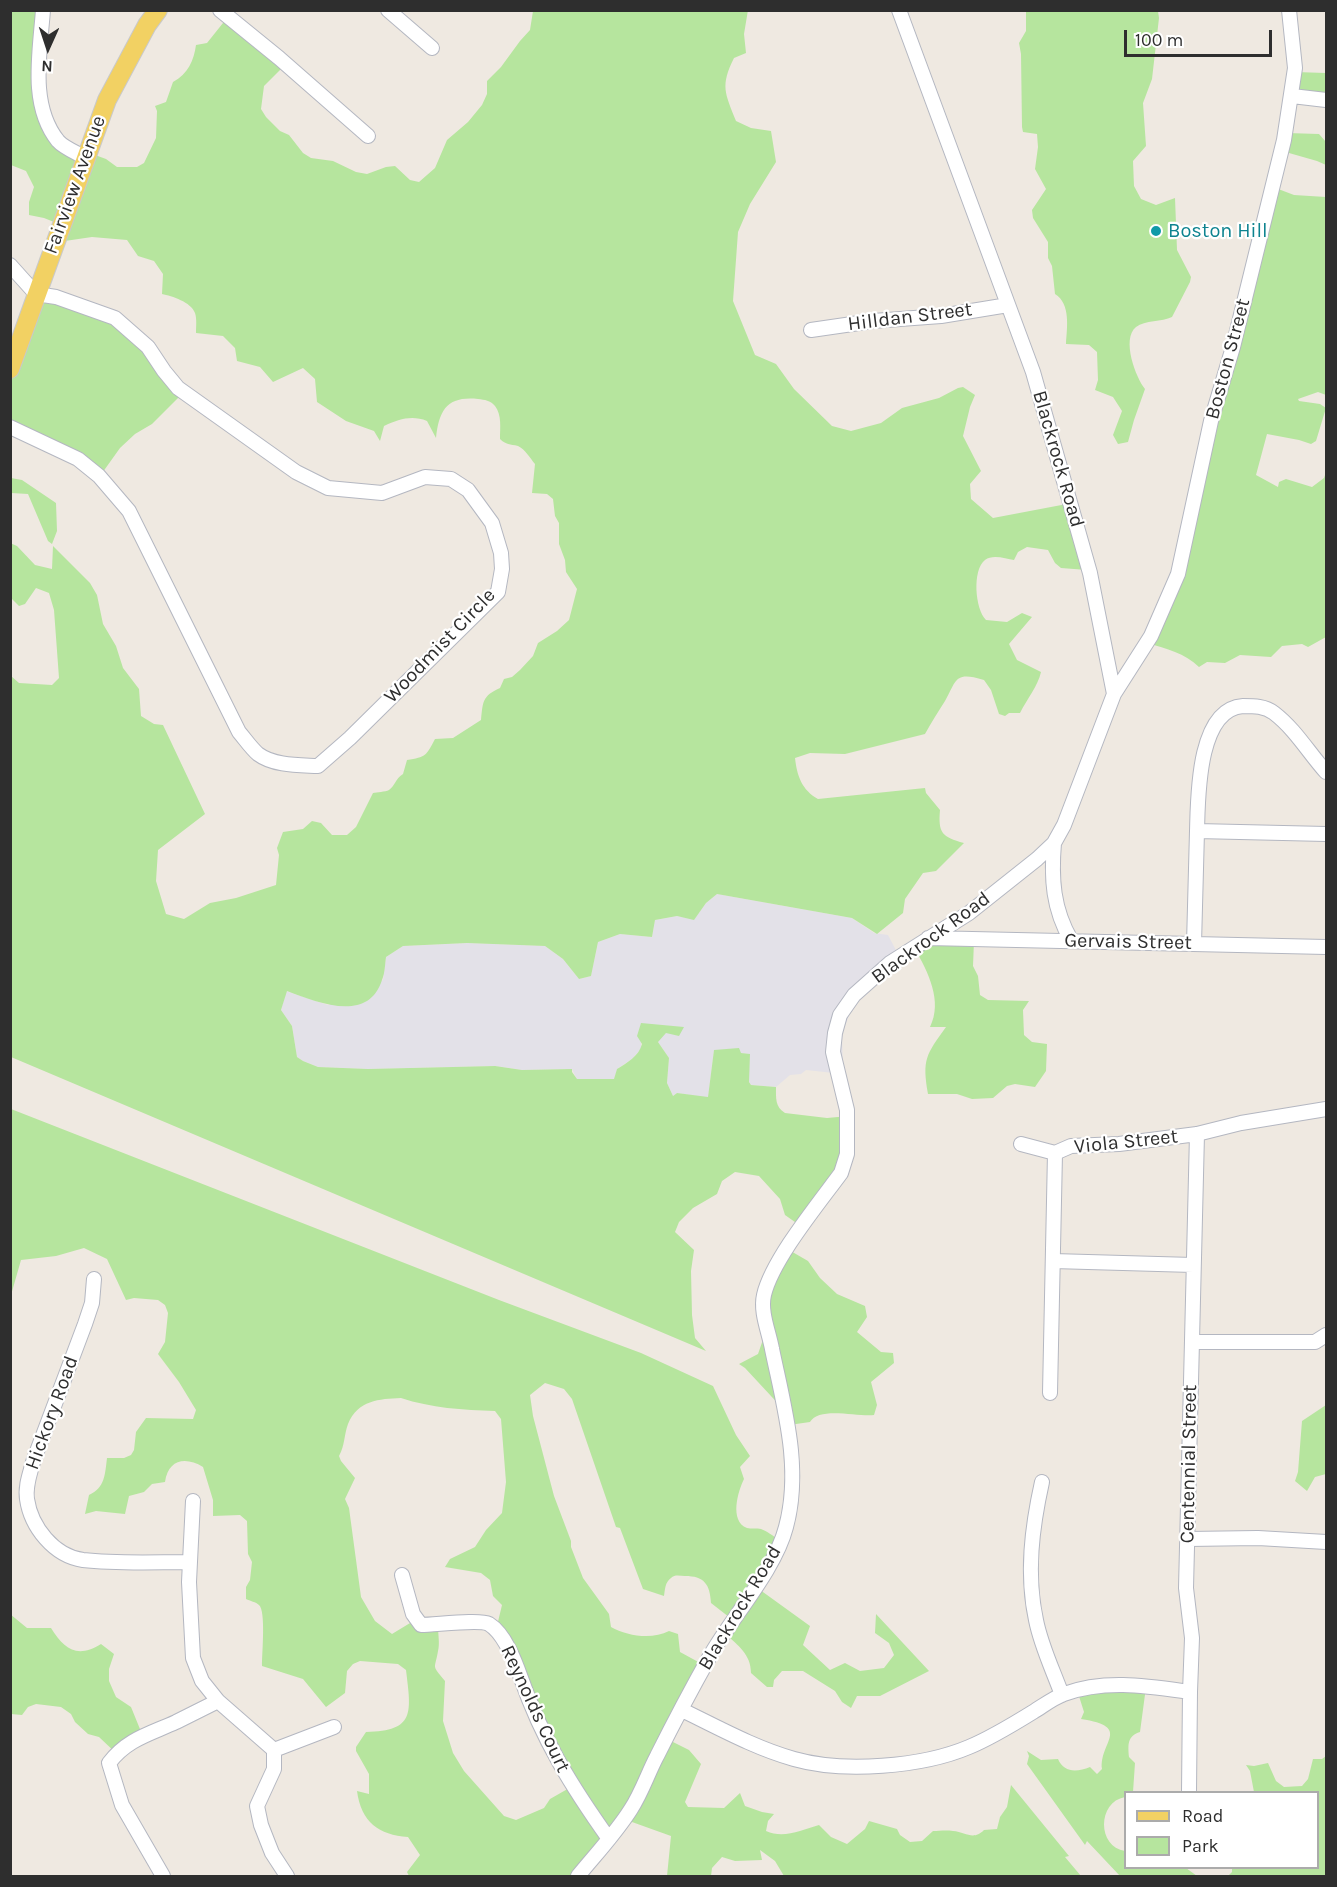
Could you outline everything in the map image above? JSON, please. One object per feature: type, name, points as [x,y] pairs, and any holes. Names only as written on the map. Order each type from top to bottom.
[{"type":"main road","name":"Fairview Avenue","points":[[10,369],[107,99],[147,25],[158,10]]},
{"type":"street","points":[[43,10],[38,89],[45,120],[59,142],[86,158]]},
{"type":"street","points":[[220,10],[368,136]]},
{"type":"street","points":[[388,10],[432,48]]},
{"type":"street","name":"Blackrock Road","points":[[578,1876],[620,1826],[638,1797],[656,1757],[711,1654],[766,1568],[786,1528],[791,1498],[792,1468],[789,1431],[766,1322],[763,1297],[771,1274],[841,1173],[847,1154],[847,1110],[832,1052],[840,1015],[854,995],[890,963],[969,913],[1054,843],[1064,825],[1114,694],[1090,573],[1039,390],[899,10]]},
{"type":"street","name":"Boston Street","points":[[1114,694],[1151,636],[1178,574],[1211,421],[1248,288],[1284,140],[1295,68],[1288,10]]},
{"type":"street","points":[[1292,96],[1326,100]]},
{"type":"street","points":[[10,265],[36,294]]},
{"type":"street","name":"Woodmist Circle","points":[[10,428],[78,459],[99,476],[129,511],[239,732],[258,754],[286,765],[318,766],[350,738],[498,592],[502,569],[501,553],[492,523],[468,490],[451,479],[425,477],[382,493],[328,488],[296,472],[178,388],[148,347],[115,318],[56,297],[36,294]]},
{"type":"street","name":"Hilldan Street","points":[[812,330],[873,321],[941,316],[1008,305]]},
{"type":"street","points":[[1194,944],[1198,787],[1203,753],[1213,729],[1225,714],[1238,707],[1256,706],[1273,712],[1291,729],[1326,772]]},
{"type":"street","points":[[1197,831],[1326,834]]},
{"type":"street","points":[[1054,843],[1052,866],[1055,904],[1071,940]]},
{"type":"street","name":"Gervais Street","points":[[928,938],[1326,947]]},
{"type":"street","name":"Viola Street","points":[[1050,1393],[1055,1153],[1071,1146],[1119,1144],[1197,1134],[1241,1123],[1326,1109]]},
{"type":"street","name":"Centennial Street","points":[[1189,1791],[1192,1638],[1186,1588],[1197,1134]]},
{"type":"street","points":[[1021,1144],[1055,1153]]},
{"type":"street","points":[[1053,1261],[1193,1265]]},
{"type":"street","name":"Hickory Road","points":[[94,1279],[92,1303],[85,1324],[33,1462],[27,1498],[32,1518],[42,1534],[56,1549],[81,1560],[190,1562]]},
{"type":"street","points":[[1193,1342],[1315,1342],[1326,1335]]},
{"type":"street","points":[[1042,1482],[1032,1535],[1031,1575],[1036,1620],[1062,1695]]},
{"type":"street","points":[[194,1501],[189,1582],[193,1659],[202,1681],[218,1701],[274,1750],[274,1769],[257,1806],[261,1826],[272,1853],[287,1876]]},
{"type":"street","points":[[1188,1539],[1258,1538],[1326,1542]]},
{"type":"street","name":"Reynolds Court","points":[[402,1575],[413,1614],[421,1625],[475,1621],[486,1622],[497,1630],[516,1664],[533,1714],[549,1744],[577,1794],[609,1839]]},
{"type":"street","points":[[682,1710],[752,1744],[796,1760],[840,1766],[890,1766],[925,1760],[968,1747],[1017,1722],[1062,1695],[1096,1685],[1136,1684],[1190,1692]]},
{"type":"street","points":[[163,1876],[122,1804],[109,1763],[116,1754],[142,1735],[174,1723],[218,1701]]},
{"type":"street","points":[[274,1750],[333,1727]]},
{"type":"shaded area","points":[[717,894],[852,918],[874,933],[888,935],[899,956],[865,989],[851,1010],[842,1034],[843,1074],[806,1070],[801,1074],[790,1075],[776,1087],[751,1085],[749,1082],[749,1054],[714,1050],[708,1098],[677,1093],[673,1096],[667,1083],[669,1058],[658,1042],[659,1038],[666,1033],[641,1024],[641,1049],[632,1059],[617,1069],[615,1079],[577,1079],[572,1069],[522,1070],[495,1066],[368,1069],[318,1067],[297,1057],[292,1026],[281,1010],[286,991],[328,1005],[383,980],[386,957],[403,946],[467,943],[545,946],[563,959],[579,979],[591,976],[598,942],[620,934],[652,937],[655,920],[677,916],[694,919],[706,903]]},
{"type":"green space","points":[[748,10],[744,34],[746,53],[734,58],[727,76],[727,96],[736,121],[751,128],[771,131],[776,162],[750,204],[738,232],[733,301],[755,355],[776,364],[794,389],[832,426],[851,431],[881,423],[902,408],[939,398],[963,387],[975,395],[963,436],[981,471],[970,484],[971,499],[993,518],[1072,503],[1087,570],[1061,568],[1055,563],[1048,550],[1027,547],[1018,552],[1014,560],[988,558],[978,572],[977,599],[986,620],[1007,622],[1022,613],[1032,617],[1009,644],[1017,660],[1041,672],[1020,713],[1009,713],[1005,716],[999,714],[991,690],[984,680],[962,677],[955,683],[925,734],[845,754],[810,753],[795,758],[801,782],[818,799],[925,788],[926,793],[940,810],[940,824],[943,833],[951,839],[964,843],[936,871],[923,873],[905,899],[903,913],[877,934],[852,918],[717,894],[706,903],[694,920],[677,916],[655,920],[652,937],[620,934],[598,942],[591,976],[579,979],[563,959],[545,946],[467,943],[403,946],[386,957],[382,980],[375,994],[365,1002],[354,1006],[340,1006],[287,991],[281,1010],[292,1026],[297,1057],[318,1067],[368,1069],[495,1066],[522,1070],[572,1069],[577,1079],[614,1079],[617,1069],[632,1059],[642,1044],[637,1036],[641,1023],[684,1027],[679,1036],[666,1033],[658,1042],[669,1058],[667,1083],[673,1096],[677,1093],[708,1097],[714,1050],[739,1048],[741,1053],[750,1054],[749,1082],[751,1085],[776,1087],[778,1105],[785,1113],[827,1118],[849,1116],[847,1154],[802,1227],[785,1215],[780,1199],[759,1176],[735,1172],[722,1181],[717,1194],[693,1208],[679,1222],[675,1232],[694,1250],[691,1271],[692,1315],[695,1338],[706,1351],[11,1057],[11,676],[19,683],[52,685],[59,678],[54,610],[49,593],[36,588],[25,604],[19,606],[11,598],[10,543],[17,546],[35,565],[52,569],[53,546],[90,583],[97,595],[103,624],[116,646],[123,668],[139,689],[141,716],[154,724],[163,725],[205,814],[158,850],[156,881],[166,914],[184,919],[210,903],[236,898],[276,885],[279,855],[277,848],[283,832],[303,829],[312,821],[321,823],[332,835],[347,835],[356,827],[373,793],[389,790],[403,774],[407,760],[425,755],[435,739],[453,738],[481,720],[483,704],[487,697],[500,688],[504,679],[512,677],[520,670],[533,656],[538,643],[569,620],[577,589],[566,572],[565,560],[559,544],[559,523],[555,516],[553,499],[547,494],[532,493],[535,464],[521,447],[500,439],[499,413],[491,403],[468,399],[452,402],[443,412],[436,438],[427,421],[411,418],[384,426],[380,441],[374,431],[346,421],[317,402],[315,379],[303,368],[273,382],[260,367],[237,361],[235,348],[223,336],[196,333],[196,318],[193,309],[181,300],[162,294],[163,274],[154,261],[138,256],[127,240],[92,237],[58,242],[59,224],[29,215],[29,202],[34,187],[26,171],[11,165],[11,11],[43,11],[38,82],[57,141],[106,159],[117,167],[137,167],[144,163],[156,138],[157,111],[155,106],[166,102],[173,82],[183,75],[189,66],[196,45],[207,43],[227,18],[284,66],[264,86],[261,109],[280,131],[289,135],[303,153],[311,158],[333,161],[356,172],[367,174],[395,166],[410,180],[419,182],[435,168],[447,140],[468,122],[482,105],[487,94],[487,81],[530,30],[533,11]]},
{"type":"green space","points":[[1026,11],[1158,11],[1152,79],[1143,103],[1146,146],[1133,161],[1134,186],[1141,199],[1156,205],[1175,198],[1177,250],[1191,277],[1172,317],[1140,325],[1132,333],[1130,349],[1132,358],[1145,389],[1128,442],[1118,444],[1113,435],[1122,411],[1113,397],[1095,390],[1098,380],[1097,352],[1089,345],[1066,344],[1066,310],[1060,298],[1055,294],[1052,266],[1048,258],[1048,242],[1033,218],[1032,210],[1046,189],[1035,169],[1037,134],[1023,132],[1022,127],[1019,43],[1026,31]]},
{"type":"green space","points":[[1295,72],[1326,73],[1326,104],[1291,104]]},
{"type":"green space","points":[[1287,133],[1319,134],[1326,142],[1326,165],[1282,151]]},
{"type":"green space","points":[[1273,187],[1294,195],[1326,197],[1326,395],[1318,392],[1298,399],[1320,404],[1326,408],[1316,441],[1311,444],[1267,434],[1256,475],[1278,487],[1279,482],[1286,479],[1312,487],[1324,478],[1326,472],[1326,637],[1308,647],[1302,644],[1282,646],[1271,657],[1240,655],[1225,663],[1207,662],[1199,667],[1181,655],[1148,643],[1178,576]]},
{"type":"green space","points":[[36,296],[89,310],[123,328],[183,393],[152,424],[135,434],[120,448],[100,476],[11,432],[11,368]]},
{"type":"green space","points":[[11,478],[22,480],[56,503],[57,531],[52,544],[48,541],[28,494],[11,493]]},
{"type":"green space","points":[[974,941],[973,966],[978,976],[980,995],[988,1000],[1029,1001],[1023,1010],[1024,1035],[1032,1042],[1047,1044],[1046,1071],[1035,1087],[1015,1084],[1007,1086],[993,1098],[972,1099],[957,1094],[928,1094],[925,1073],[927,1058],[946,1027],[930,1027],[934,1017],[934,997],[929,977],[915,949],[919,945]]},
{"type":"green space","points":[[11,1109],[499,1300],[641,1353],[713,1386],[736,1435],[750,1456],[740,1467],[744,1479],[736,1505],[738,1519],[747,1528],[761,1529],[778,1539],[756,1587],[810,1626],[803,1645],[830,1670],[845,1663],[860,1671],[884,1668],[894,1655],[889,1643],[875,1633],[876,1614],[929,1671],[880,1696],[857,1696],[851,1708],[842,1702],[835,1691],[803,1671],[782,1671],[774,1680],[773,1687],[767,1687],[751,1673],[746,1655],[725,1633],[729,1617],[711,1603],[705,1582],[692,1576],[674,1576],[666,1586],[664,1596],[643,1589],[620,1528],[616,1527],[572,1399],[564,1389],[545,1383],[530,1395],[533,1416],[554,1496],[583,1578],[609,1614],[611,1627],[624,1633],[640,1636],[669,1631],[678,1634],[680,1652],[702,1664],[667,1739],[689,1750],[701,1764],[685,1802],[688,1807],[724,1808],[740,1793],[745,1806],[774,1814],[768,1821],[766,1831],[779,1834],[792,1833],[819,1825],[831,1837],[847,1844],[865,1829],[869,1821],[897,1829],[900,1835],[910,1842],[922,1841],[933,1831],[953,1831],[976,1835],[984,1830],[997,1829],[1000,1817],[1007,1807],[1011,1785],[1069,1856],[1065,1857],[1081,1876],[784,1876],[775,1861],[760,1850],[762,1860],[735,1861],[722,1857],[712,1868],[711,1876],[667,1876],[671,1836],[632,1822],[612,1831],[579,1876],[409,1876],[407,1872],[420,1855],[408,1837],[380,1830],[367,1819],[359,1802],[357,1791],[369,1794],[369,1774],[356,1751],[356,1747],[366,1732],[394,1728],[407,1716],[409,1697],[406,1670],[398,1664],[360,1661],[353,1664],[347,1671],[345,1693],[326,1707],[303,1679],[262,1666],[261,1609],[258,1604],[246,1599],[246,1587],[250,1580],[252,1562],[248,1554],[247,1521],[240,1515],[213,1516],[213,1500],[203,1467],[190,1462],[178,1462],[170,1469],[165,1482],[152,1484],[144,1492],[129,1496],[125,1514],[96,1511],[85,1514],[89,1495],[98,1489],[103,1480],[107,1458],[124,1458],[131,1455],[134,1450],[136,1432],[146,1418],[193,1419],[196,1410],[158,1354],[165,1342],[168,1313],[165,1305],[158,1300],[134,1298],[126,1300],[107,1259],[84,1248],[56,1256],[21,1260],[11,1295]],"holes":[[[401,1398],[447,1408],[495,1411],[501,1419],[506,1482],[502,1513],[486,1530],[475,1547],[450,1559],[445,1567],[481,1573],[490,1580],[493,1596],[502,1605],[496,1630],[571,1787],[550,1799],[544,1808],[516,1820],[504,1816],[464,1771],[453,1753],[443,1721],[445,1681],[435,1667],[439,1645],[438,1626],[415,1620],[392,1634],[375,1621],[361,1597],[349,1508],[345,1499],[355,1478],[339,1456],[348,1424],[357,1410],[377,1400]]]},
{"type":"green space","points":[[789,1250],[808,1261],[820,1278],[837,1294],[865,1306],[867,1317],[857,1332],[881,1352],[893,1353],[894,1363],[871,1382],[877,1405],[874,1415],[821,1414],[810,1422],[789,1425],[784,1410],[739,1364],[758,1354],[767,1328],[765,1295]]},
{"type":"green space","points":[[1326,1405],[1326,1474],[1315,1477],[1307,1491],[1295,1481],[1298,1472],[1302,1421]]},
{"type":"green space","points":[[10,1614],[27,1628],[51,1628],[66,1646],[72,1649],[85,1651],[101,1644],[114,1654],[109,1669],[109,1681],[116,1697],[131,1707],[142,1734],[117,1754],[99,1737],[88,1734],[75,1722],[71,1714],[61,1707],[36,1704],[28,1707],[22,1715],[11,1714]]},
{"type":"green space","points":[[1146,1687],[1140,1732],[1133,1736],[1129,1745],[1129,1757],[1135,1763],[1133,1791],[1124,1791],[1124,1797],[1109,1807],[1105,1815],[1105,1833],[1109,1842],[1124,1851],[1124,1869],[1187,1869],[1197,1876],[1120,1876],[1087,1841],[1085,1845],[1027,1764],[1029,1756],[1027,1751],[1041,1760],[1058,1759],[1064,1767],[1071,1770],[1090,1767],[1097,1774],[1102,1769],[1102,1759],[1110,1731],[1106,1726],[1097,1722],[1081,1719],[1084,1712],[1078,1693]]},
{"type":"green space","points":[[1326,1756],[1326,1876],[1228,1876],[1232,1869],[1319,1869],[1319,1791],[1254,1791],[1250,1771],[1246,1765],[1268,1763],[1276,1781],[1284,1787],[1302,1786],[1308,1779],[1313,1759],[1322,1759]]},
{"type":"place","name":"Boston Hill","points":[[1156,231]]}]
